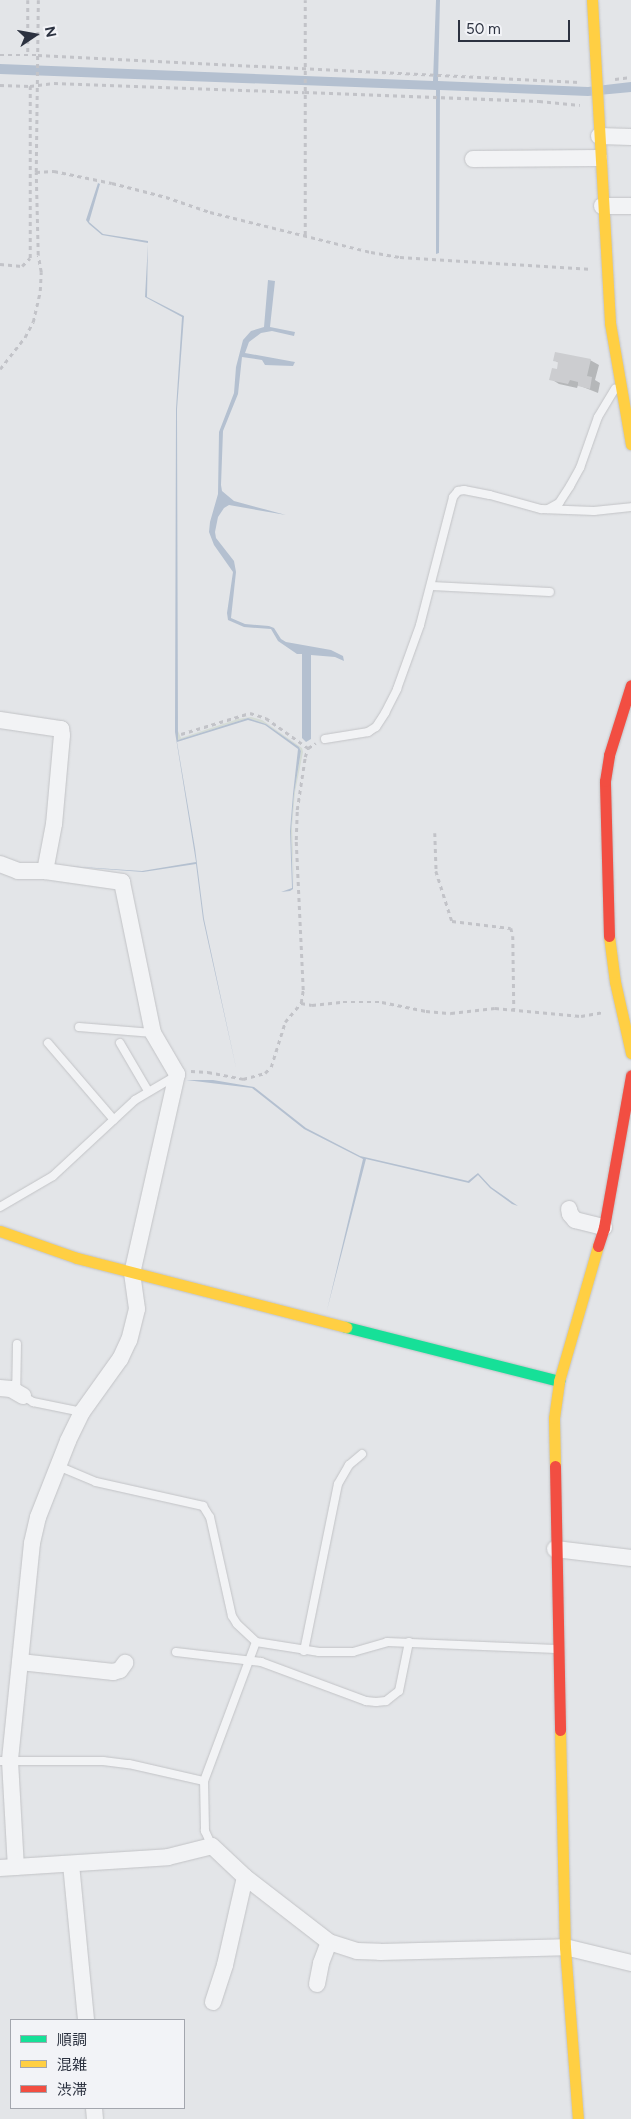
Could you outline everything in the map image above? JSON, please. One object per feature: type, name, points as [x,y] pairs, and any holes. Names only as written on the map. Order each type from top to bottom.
[{"type":"street","points":[[592,0],[606,270],[614,354],[631,444]]},
{"type":"street","points":[[599,136],[631,137]]},
{"type":"street","points":[[473,159],[600,158]]},
{"type":"street","points":[[602,206],[631,206]]},
{"type":"street","points":[[631,685],[608,754],[605,781],[607,922],[611,958],[631,1053]]},
{"type":"street","points":[[0,720],[61,729],[54,824],[45,871]]},
{"type":"street","points":[[0,864],[18,871],[45,871],[122,882],[153,1033],[177,1074],[132,1273],[136,1309],[129,1340],[120,1359],[82,1412],[38,1517],[32,1543],[20,1662],[5,1761],[8,1868],[168,1856],[212,1846],[245,1877],[329,1942],[357,1950],[380,1952],[565,1947],[631,1963]]},
{"type":"street","points":[[578,2119],[565,1947],[555,1549],[554,1418],[559,1380],[604,1227],[631,1075]]},
{"type":"street","points":[[569,1209],[570,1214],[575,1220],[604,1227]]},
{"type":"street","points":[[0,1231],[77,1258],[132,1273],[559,1380]]},
{"type":"street","points":[[0,1388],[11,1390],[23,1396]]},
{"type":"street","points":[[555,1549],[631,1558]]},
{"type":"street","points":[[20,1662],[113,1672],[120,1670],[126,1663]]},
{"type":"street","points":[[71,1864],[86,2019]]},
{"type":"street","points":[[213,2002],[225,1965],[245,1877]]},
{"type":"street","points":[[317,1984],[321,1963],[329,1942]]},
{"type":"lane","points":[[548,509],[559,503],[570,486],[580,468],[598,416],[620,381]]},
{"type":"lane","points":[[324,739],[368,732],[380,723],[406,667],[431,586],[452,497],[458,491],[464,490],[490,495],[531,507],[548,509],[594,510],[631,507]]},
{"type":"lane","points":[[431,586],[550,592]]},
{"type":"lane","points":[[79,1027],[153,1033]]},
{"type":"lane","points":[[48,1043],[114,1120]]},
{"type":"lane","points":[[120,1044],[148,1091]]},
{"type":"lane","points":[[0,1207],[53,1176],[148,1091],[168,1082],[177,1074]]},
{"type":"lane","points":[[17,1344],[16,1383],[17,1389],[23,1396],[33,1402],[82,1412]]},
{"type":"lane","points":[[304,1651],[338,1484],[349,1465],[362,1454]]},
{"type":"lane","points":[[58,1466],[96,1482],[203,1506],[210,1517],[232,1616],[237,1624],[256,1642],[304,1651],[353,1652],[387,1642],[558,1649]]},
{"type":"lane","points":[[212,1846],[206,1831],[204,1781],[256,1642]]},
{"type":"lane","points":[[176,1652],[261,1662],[366,1702],[376,1702],[386,1701],[399,1691],[409,1642]]},
{"type":"lane","points":[[5,1761],[112,1762],[204,1781]]},
{"type":"path","points":[[28,0],[28,55]]},
{"type":"path","points":[[0,369],[25,337],[37,306],[41,272],[38,255],[36,172],[39,59],[38,0]]},
{"type":"path","points":[[305,0],[305,235]]},
{"type":"path","points":[[0,55],[38,55],[570,82],[631,77]]},
{"type":"path","points":[[0,85],[30,86],[54,84],[539,100],[597,106]]},
{"type":"path","points":[[0,264],[22,266],[30,258],[30,86]]},
{"type":"path","points":[[36,172],[54,171],[112,183],[166,197],[210,212],[400,257],[606,270]]},
{"type":"path","points":[[181,734],[250,713],[266,718],[308,748]]},
{"type":"path","points":[[177,1074],[199,1071],[243,1079],[265,1073],[270,1067],[285,1022],[301,1003],[302,963],[296,840],[299,794],[308,748],[324,739]]},
{"type":"path","points":[[435,834],[436,871],[452,921],[511,928],[513,936],[514,1009]]},
{"type":"path","points":[[301,1003],[312,1005],[343,1002],[375,1002],[451,1013],[495,1008],[588,1016],[622,1006]]},
{"type":"shaded area","points":[[251,717],[262,720],[302,748],[303,752],[295,792],[292,826],[294,889],[291,831],[294,794],[301,751],[299,747],[266,724],[248,718],[178,740],[176,732],[178,731],[181,738],[238,719]]},
{"type":"water","points":[[436,0],[440,0],[438,81],[588,87],[631,82],[631,92],[588,96],[440,90],[439,253],[436,254],[436,90],[0,74],[0,64],[433,81]]},
{"type":"water","points":[[98,183],[100,184],[89,222],[103,234],[148,241],[148,243],[102,235],[89,224],[86,220]]},
{"type":"water","points":[[148,244],[147,297],[184,316],[177,409],[178,740],[248,718],[266,724],[299,747],[301,751],[294,794],[291,831],[293,889],[281,892],[292,888],[290,831],[298,749],[265,725],[248,720],[177,742],[195,848],[204,919],[237,1072],[203,919],[196,864],[143,872],[51,865],[142,871],[196,862],[175,732],[176,409],[182,317],[145,297]]},
{"type":"water","points":[[268,280],[275,281],[270,327],[295,332],[294,336],[272,331],[261,333],[249,342],[245,353],[295,362],[293,366],[265,365],[262,360],[242,357],[238,394],[223,431],[221,485],[222,491],[234,501],[286,515],[229,505],[224,508],[218,517],[215,532],[216,538],[234,561],[236,572],[231,618],[245,624],[274,628],[281,639],[286,642],[331,650],[343,656],[344,661],[335,657],[311,655],[311,739],[306,742],[302,738],[302,654],[297,654],[278,641],[271,629],[244,627],[228,620],[227,613],[233,572],[214,545],[209,532],[218,494],[219,432],[234,393],[236,367],[243,340],[251,331],[264,327]]},
{"type":"water","points":[[186,1080],[213,1080],[254,1087],[306,1128],[360,1156],[468,1181],[478,1173],[491,1187],[518,1206],[512,1204],[490,1188],[478,1175],[469,1183],[366,1159],[327,1310],[363,1159],[304,1129],[252,1088]]},
{"type":"building","points":[[555,352],[591,359],[587,376],[592,377],[590,389],[578,386],[578,382],[570,380],[568,384],[549,380],[552,368],[557,369],[558,362],[553,361]]},
{"type":"traffic: fast","points":[[346,1327],[559,1381]]},
{"type":"traffic: slow","points":[[592,0],[610,323],[631,444]]},
{"type":"traffic: slow","points":[[609,936],[615,982],[631,1053]]},
{"type":"traffic: slow","points":[[0,1231],[77,1258],[346,1327]]},
{"type":"traffic: slow","points":[[555,1466],[554,1418],[559,1381],[598,1246]]},
{"type":"traffic: slow","points":[[560,1730],[565,1947],[578,2119]]},
{"type":"traffic: jam","points":[[609,936],[605,781],[609,755],[631,685]]},
{"type":"traffic: jam","points":[[598,1246],[604,1227],[631,1075]]},
{"type":"traffic: jam","points":[[555,1466],[560,1730]]}]
